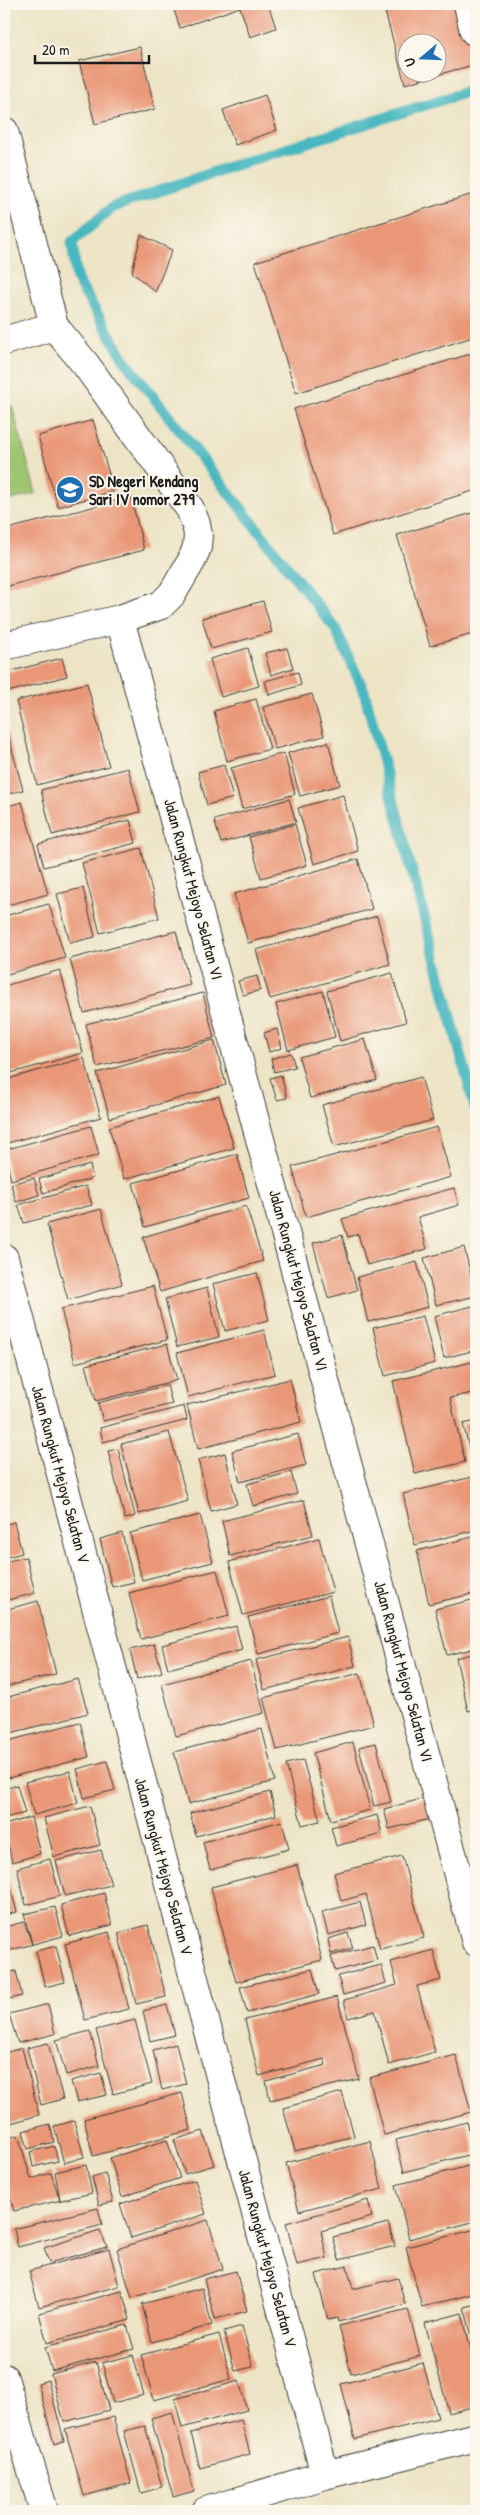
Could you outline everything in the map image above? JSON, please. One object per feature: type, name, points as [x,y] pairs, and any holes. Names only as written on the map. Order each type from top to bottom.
[{"type":"street","points":[[468,4],[474,31]]},
{"type":"street","points":[[4,131],[54,326],[133,428],[190,509],[196,524],[197,548],[172,594],[161,605],[120,619],[4,646]]},
{"type":"street","points":[[4,341],[54,326]]},
{"type":"street","name":"Jalan Rungkut Mejoyo Selatan VI","points":[[120,619],[476,1942]]},
{"type":"street","name":"Jalan Rungkut Mejoyo Selatan V","points":[[4,1258],[325,2474]]},
{"type":"street","points":[[4,2378],[44,2511]]},
{"type":"street","points":[[206,2511],[325,2474],[476,2437]]},
{"type":"green space","points":[[12,406],[36,493],[4,502],[4,408]]},
{"type":"building","points":[[172,4],[268,4],[276,28],[250,37],[240,7],[180,28]]},
{"type":"building","points":[[399,4],[462,4],[476,56],[476,64],[448,72],[448,32],[398,32],[398,59],[384,8]]},
{"type":"building","points":[[140,47],[155,109],[95,124],[79,61]]},
{"type":"building","points":[[265,95],[277,130],[235,145],[223,110]]},
{"type":"building","points":[[476,193],[476,336],[296,393],[255,262]]},
{"type":"building","points":[[141,235],[172,250],[155,292],[132,272]]},
{"type":"building","points":[[476,352],[476,490],[333,535],[294,409]]},
{"type":"building","points":[[93,420],[114,491],[58,507],[38,436]]},
{"type":"building","points":[[131,497],[144,550],[4,587],[4,530]]},
{"type":"building","points":[[476,512],[476,633],[430,646],[397,535]]},
{"type":"building","points":[[263,601],[272,632],[211,649],[202,618]]},
{"type":"building","points":[[248,648],[259,686],[221,697],[210,659]]},
{"type":"building","points":[[287,648],[293,668],[271,675],[265,653]]},
{"type":"building","points":[[62,658],[67,676],[4,693],[4,673]]},
{"type":"building","points":[[298,672],[301,685],[269,695],[265,681]]},
{"type":"building","points":[[87,683],[109,766],[37,785],[16,701]]},
{"type":"building","points":[[312,694],[324,736],[275,749],[263,707]]},
{"type":"building","points":[[256,699],[270,749],[227,761],[214,711]]},
{"type":"building","points":[[4,720],[23,790],[4,795]]},
{"type":"building","points":[[328,742],[340,785],[300,796],[288,753]]},
{"type":"building","points":[[284,753],[295,794],[242,809],[231,768]]},
{"type":"building","points":[[224,765],[233,798],[207,805],[198,772]]},
{"type":"building","points":[[128,768],[140,812],[52,835],[41,790]]},
{"type":"building","points":[[343,795],[358,851],[314,864],[298,808]]},
{"type":"building","points":[[289,799],[296,822],[221,843],[214,820]]},
{"type":"building","points":[[22,802],[48,894],[4,906],[4,807]]},
{"type":"building","points":[[130,820],[136,843],[44,867],[38,844]]},
{"type":"building","points":[[295,824],[307,865],[261,878],[249,837]]},
{"type":"building","points":[[141,848],[159,918],[100,933],[82,863]]},
{"type":"building","points":[[358,859],[372,909],[248,943],[234,894]]},
{"type":"building","points":[[83,888],[95,937],[70,943],[57,894]]},
{"type":"building","points":[[49,904],[65,958],[4,975],[4,916]]},
{"type":"building","points":[[377,916],[390,964],[270,999],[256,950]]},
{"type":"building","points":[[176,931],[190,985],[84,1013],[70,959]]},
{"type":"building","points":[[60,970],[83,1053],[4,1075],[4,986]]},
{"type":"building","points":[[392,973],[406,1022],[340,1041],[327,991]]},
{"type":"building","points":[[257,976],[261,990],[243,995],[238,981]]},
{"type":"building","points":[[323,991],[335,1037],[288,1050],[276,1004]]},
{"type":"building","points":[[203,993],[214,1038],[97,1067],[86,1024]]},
{"type":"building","points":[[277,1029],[282,1048],[269,1052],[264,1033]]},
{"type":"building","points":[[365,1039],[377,1080],[310,1098],[299,1057]]},
{"type":"building","points":[[214,1040],[226,1085],[110,1118],[97,1073]]},
{"type":"building","points":[[291,1053],[295,1067],[274,1072],[271,1059]]},
{"type":"building","points":[[84,1058],[101,1117],[4,1144],[4,1080]]},
{"type":"building","points":[[281,1075],[287,1098],[277,1100],[270,1078]]},
{"type":"building","points":[[421,1077],[433,1120],[334,1147],[322,1105]]},
{"type":"building","points":[[219,1096],[234,1148],[124,1179],[109,1127]]},
{"type":"building","points":[[91,1126],[99,1155],[11,1180],[4,1150]]},
{"type":"building","points":[[437,1127],[451,1177],[306,1217],[292,1167]]},
{"type":"building","points":[[237,1154],[249,1198],[145,1227],[133,1183]]},
{"type":"building","points":[[90,1165],[93,1178],[43,1193],[39,1179]]},
{"type":"building","points":[[34,1178],[39,1195],[16,1202],[11,1184]]},
{"type":"building","points":[[86,1186],[92,1205],[24,1223],[18,1205]]},
{"type":"building","points":[[454,1188],[459,1205],[418,1217],[427,1249],[367,1265],[358,1234],[348,1237],[342,1219]]},
{"type":"building","points":[[246,1206],[263,1261],[160,1292],[143,1237]]},
{"type":"building","points":[[101,1209],[122,1284],[68,1300],[47,1224]]},
{"type":"building","points":[[342,1235],[357,1290],[328,1298],[313,1243]]},
{"type":"building","points":[[464,1247],[476,1296],[436,1305],[424,1258]]},
{"type":"building","points":[[417,1262],[428,1307],[368,1322],[357,1277]]},
{"type":"building","points":[[257,1273],[269,1320],[225,1331],[213,1284]]},
{"type":"building","points":[[153,1286],[167,1340],[75,1363],[61,1309]]},
{"type":"building","points":[[207,1288],[219,1337],[177,1347],[165,1299]]},
{"type":"building","points":[[476,1305],[476,1350],[444,1358],[434,1316]]},
{"type":"building","points":[[423,1316],[435,1363],[385,1376],[373,1328]]},
{"type":"building","points":[[264,1330],[275,1374],[188,1397],[177,1353]]},
{"type":"building","points":[[167,1344],[177,1380],[96,1401],[86,1365]]},
{"type":"building","points":[[476,1361],[476,1392],[450,1398],[465,1462],[415,1474],[393,1381]]},
{"type":"building","points":[[290,1379],[301,1422],[198,1449],[187,1405]]},
{"type":"building","points":[[167,1385],[172,1404],[103,1421],[98,1403]]},
{"type":"building","points":[[184,1406],[187,1420],[103,1442],[100,1428]]},
{"type":"building","points":[[476,1421],[476,1454],[471,1455],[463,1424]]},
{"type":"building","points":[[169,1432],[188,1501],[139,1514],[121,1444]]},
{"type":"building","points":[[298,1434],[306,1465],[240,1482],[232,1451]]},
{"type":"building","points":[[118,1449],[135,1516],[125,1519],[108,1451]]},
{"type":"building","points":[[225,1453],[237,1504],[211,1511],[198,1460]]},
{"type":"building","points":[[291,1472],[297,1494],[253,1506],[247,1484]]},
{"type":"building","points":[[476,1476],[476,1530],[415,1545],[403,1494]]},
{"type":"building","points":[[304,1500],[313,1535],[230,1556],[222,1521]]},
{"type":"building","points":[[200,1515],[213,1562],[142,1580],[130,1533]]},
{"type":"building","points":[[14,1522],[22,1553],[4,1558],[4,1525]]},
{"type":"building","points":[[122,1533],[134,1582],[112,1587],[100,1539]]},
{"type":"building","points":[[476,1536],[476,1593],[429,1604],[417,1551]]},
{"type":"building","points":[[319,1538],[333,1592],[243,1615],[229,1562]]},
{"type":"building","points":[[26,1557],[35,1593],[4,1601],[4,1562]]},
{"type":"building","points":[[217,1570],[229,1616],[141,1639],[129,1593]]},
{"type":"building","points":[[329,1596],[338,1633],[258,1654],[248,1617]]},
{"type":"building","points":[[476,1599],[476,1648],[447,1655],[435,1609]]},
{"type":"building","points":[[38,1601],[56,1674],[4,1687],[4,1610]]},
{"type":"building","points":[[236,1626],[242,1650],[168,1669],[162,1645]]},
{"type":"building","points":[[348,1637],[355,1666],[264,1690],[256,1660]]},
{"type":"building","points":[[154,1644],[162,1672],[137,1679],[130,1650]]},
{"type":"building","points":[[476,1653],[476,1709],[468,1711],[456,1658]]},
{"type":"building","points":[[251,1661],[264,1713],[176,1736],[162,1684]]},
{"type":"building","points":[[360,1673],[374,1725],[277,1750],[263,1698]]},
{"type":"building","points":[[78,1679],[88,1713],[7,1734],[4,1721],[4,1698]]},
{"type":"building","points":[[80,1722],[89,1757],[4,1779],[4,1742]]},
{"type":"building","points":[[262,1729],[275,1781],[188,1804],[174,1752]]},
{"type":"building","points":[[353,1742],[370,1810],[331,1820],[313,1753]]},
{"type":"building","points":[[376,1743],[391,1802],[374,1806],[359,1747]]},
{"type":"building","points":[[303,1760],[320,1821],[302,1825],[286,1764]]},
{"type":"building","points":[[107,1761],[115,1790],[84,1798],[77,1769]]},
{"type":"building","points":[[70,1771],[78,1803],[34,1815],[25,1782]]},
{"type":"building","points":[[17,1785],[25,1813],[4,1818],[4,1789]]},
{"type":"building","points":[[270,1792],[276,1815],[196,1836],[190,1813]]},
{"type":"building","points":[[425,1798],[430,1819],[389,1829],[384,1809]]},
{"type":"building","points":[[90,1806],[100,1845],[54,1857],[44,1818]]},
{"type":"building","points":[[377,1815],[382,1834],[336,1846],[331,1827]]},
{"type":"building","points":[[31,1817],[40,1854],[12,1862],[4,1825]]},
{"type":"building","points":[[282,1821],[289,1849],[210,1870],[203,1842]]},
{"type":"building","points":[[101,1850],[111,1885],[65,1896],[56,1861]]},
{"type":"building","points":[[402,1856],[424,1938],[380,1949],[366,1894],[341,1901],[334,1873]]},
{"type":"building","points":[[50,1859],[60,1896],[26,1905],[17,1868]]},
{"type":"building","points":[[297,1865],[322,1960],[236,1982],[211,1887]]},
{"type":"building","points":[[4,1871],[6,1871],[17,1912],[4,1915]]},
{"type":"building","points":[[104,1893],[112,1925],[69,1936],[61,1905]]},
{"type":"building","points":[[360,1902],[366,1925],[328,1935],[322,1912]]},
{"type":"building","points":[[55,1907],[63,1936],[4,1952],[4,1927],[24,1922],[32,1944],[24,1914]]},
{"type":"building","points":[[148,1925],[166,1997],[136,2004],[118,1933]]},
{"type":"building","points":[[109,1932],[129,2009],[85,2020],[65,1944]]},
{"type":"building","points":[[348,1933],[353,1948],[331,1954],[328,1939]]},
{"type":"building","points":[[373,1945],[377,1960],[335,1971],[331,1956]]},
{"type":"building","points":[[56,1946],[65,1982],[45,1987],[36,1951]]},
{"type":"building","points":[[433,1950],[441,1980],[417,1986],[435,2052],[389,2065],[375,2011],[348,2018],[344,2000],[397,1985],[391,1962]]},
{"type":"building","points":[[381,1965],[386,1983],[343,1995],[338,1976]]},
{"type":"building","points":[[312,1969],[319,1994],[247,2013],[240,1987]]},
{"type":"building","points":[[16,1971],[22,1996],[8,1999],[4,1974]]},
{"type":"building","points":[[337,1997],[359,2079],[270,2100],[266,2081],[326,2065],[324,2059],[259,2076],[245,2020]]},
{"type":"building","points":[[48,2004],[55,2034],[18,2043],[9,2014]]},
{"type":"building","points":[[167,2005],[175,2035],[150,2041],[143,2011]]},
{"type":"building","points":[[135,2020],[152,2084],[113,2094],[96,2030]]},
{"type":"building","points":[[90,2031],[99,2066],[66,2075],[56,2040]]},
{"type":"building","points":[[48,2043],[63,2099],[41,2105],[27,2048]]},
{"type":"building","points":[[176,2044],[186,2084],[162,2090],[153,2050]]},
{"type":"building","points":[[22,2048],[39,2115],[4,2125],[4,2053]]},
{"type":"building","points":[[456,2055],[471,2112],[384,2135],[369,2078]]},
{"type":"building","points":[[101,2073],[107,2095],[77,2102],[71,2081]]},
{"type":"building","points":[[342,2092],[354,2136],[295,2151],[283,2108]]},
{"type":"building","points":[[182,2093],[191,2130],[93,2156],[84,2119]]},
{"type":"building","points":[[74,2121],[84,2157],[64,2163],[54,2126]]},
{"type":"building","points":[[467,2122],[475,2153],[404,2172],[396,2140]]},
{"type":"building","points":[[50,2124],[54,2142],[28,2149],[23,2131]]},
{"type":"building","points":[[203,2131],[214,2165],[185,2174],[174,2140]]},
{"type":"building","points":[[18,2135],[31,2179],[51,2173],[60,2200],[55,2172],[86,2165],[92,2193],[14,2211],[4,2175],[4,2139]]},
{"type":"building","points":[[167,2140],[180,2178],[122,2197],[110,2158]]},
{"type":"building","points":[[370,2141],[382,2189],[299,2211],[286,2163]]},
{"type":"building","points":[[54,2146],[58,2161],[33,2167],[30,2152]]},
{"type":"building","points":[[476,2164],[476,2221],[409,2239],[396,2185]]},
{"type":"building","points":[[105,2173],[113,2202],[99,2205],[92,2177]]},
{"type":"building","points":[[195,2180],[206,2214],[131,2238],[120,2204]]},
{"type":"building","points":[[368,2200],[372,2217],[321,2231],[327,2258],[297,2265],[286,2223]]},
{"type":"building","points":[[98,2208],[102,2225],[18,2247],[14,2229]]},
{"type":"building","points":[[208,2220],[223,2269],[132,2298],[117,2249]]},
{"type":"building","points":[[388,2223],[395,2246],[339,2260],[333,2237]]},
{"type":"building","points":[[476,2229],[476,2293],[422,2307],[406,2247]]},
{"type":"building","points":[[100,2230],[107,2247],[49,2263],[44,2248]]},
{"type":"building","points":[[109,2249],[119,2286],[39,2307],[29,2271]]},
{"type":"building","points":[[347,2266],[353,2289],[398,2278],[405,2304],[338,2322],[337,2318],[328,2320],[316,2274]]},
{"type":"building","points":[[236,2271],[247,2311],[215,2319],[204,2279]]},
{"type":"building","points":[[202,2288],[212,2325],[152,2342],[142,2304]]},
{"type":"building","points":[[122,2291],[130,2320],[47,2343],[39,2313]]},
{"type":"building","points":[[476,2304],[476,2343],[474,2343],[464,2307]]},
{"type":"building","points":[[408,2309],[420,2356],[351,2374],[339,2326]]},
{"type":"building","points":[[462,2313],[476,2370],[476,2406],[449,2413],[425,2323]]},
{"type":"building","points":[[127,2325],[134,2349],[52,2371],[45,2347]]},
{"type":"building","points":[[242,2326],[253,2367],[235,2371],[224,2331]]},
{"type":"building","points":[[219,2334],[231,2379],[154,2400],[141,2355]]},
{"type":"building","points":[[133,2355],[144,2395],[113,2403],[102,2363]]},
{"type":"building","points":[[96,2362],[109,2410],[64,2422],[51,2374]]},
{"type":"building","points":[[423,2363],[438,2418],[355,2439],[341,2384]]},
{"type":"building","points":[[48,2380],[64,2441],[54,2444],[38,2383]]},
{"type":"building","points":[[239,2381],[247,2410],[182,2428],[175,2399]]},
{"type":"building","points":[[172,2412],[194,2491],[173,2497],[151,2418]]},
{"type":"building","points":[[113,2417],[131,2483],[84,2496],[65,2429]]},
{"type":"building","points":[[241,2420],[250,2454],[200,2468],[191,2433]]},
{"type":"building","points":[[145,2426],[162,2487],[141,2493],[124,2431]]},
{"type":"waterway","points":[[476,89],[226,168],[113,207],[72,242],[77,280],[126,362],[335,628],[364,691],[476,1111]]},
{"type":"place","name":"SD Negeri Kendang Sari IV nomor 279","points":[[70,490]]}]
